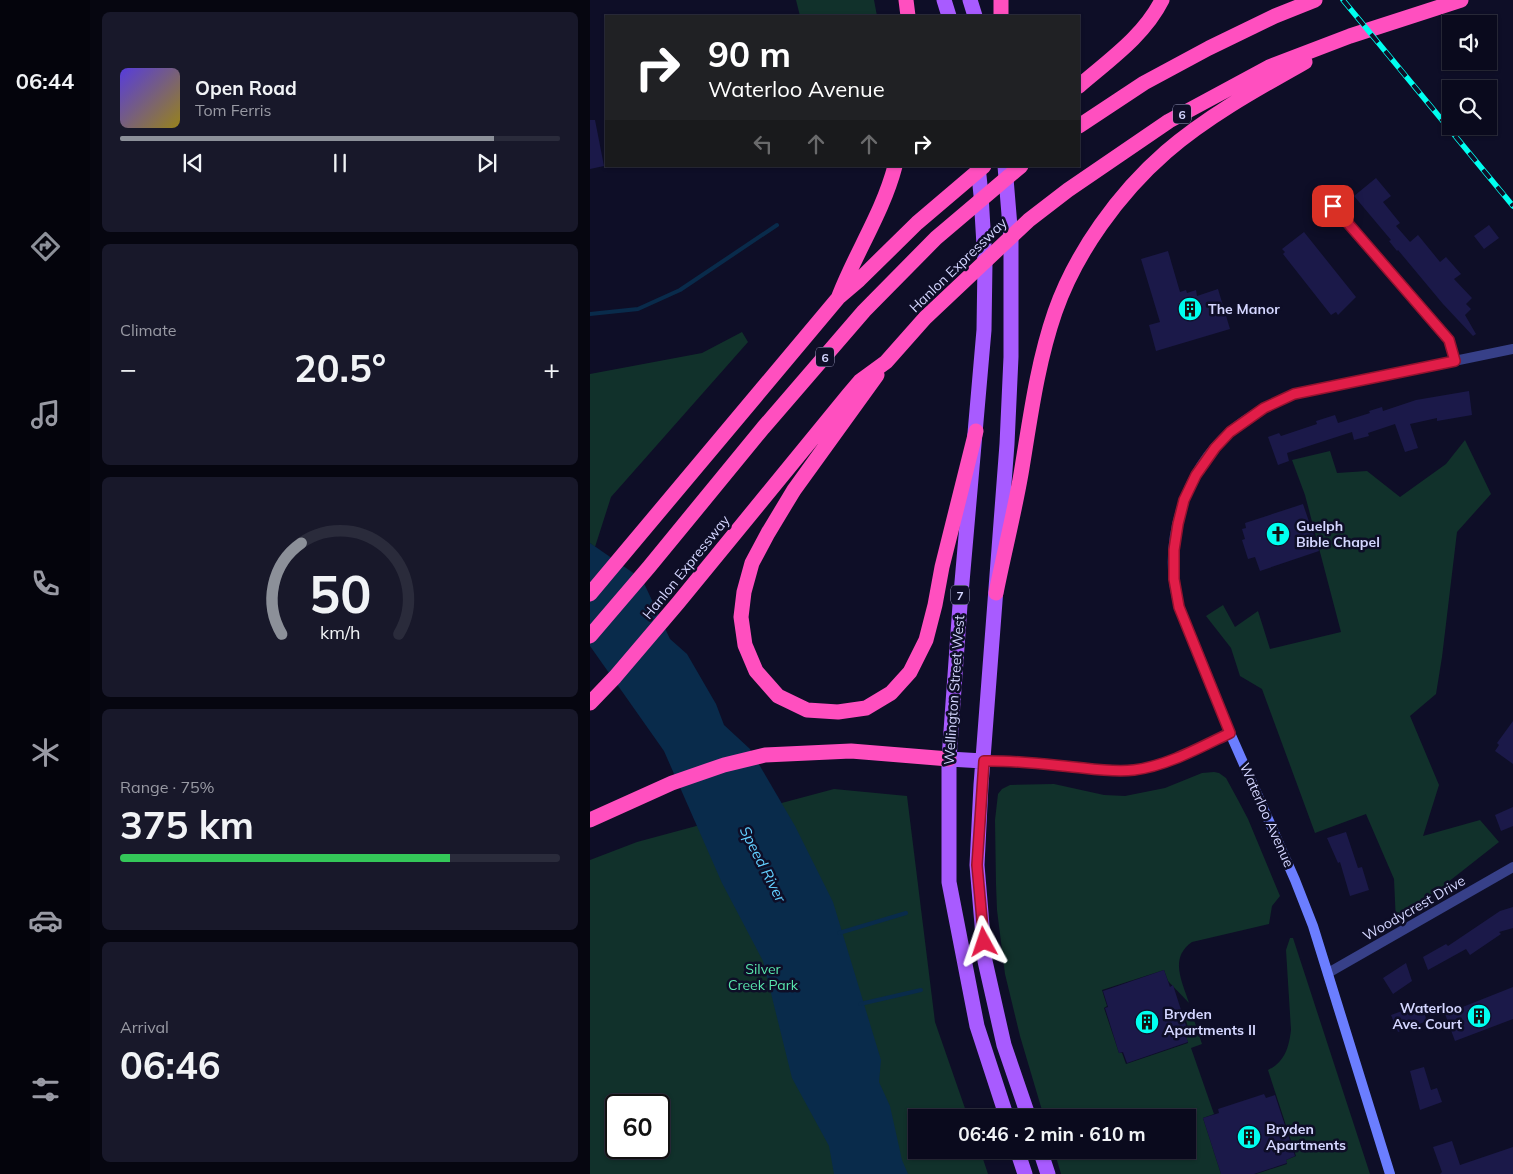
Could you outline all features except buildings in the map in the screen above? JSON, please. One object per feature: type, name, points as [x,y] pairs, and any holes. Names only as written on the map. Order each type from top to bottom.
[{"type":"highway","points":[[906,0],[908,15]]},
{"type":"highway","points":[[1000,0],[1001,15]]},
{"type":"highway","points":[[1080,85],[1150,21],[1162,0]]},
{"type":"highway","points":[[1080,125],[1144,83],[1209,48],[1275,16],[1315,0]]},
{"type":"highway","name":"Hanlon Expressway","points":[[590,703],[615,677],[678,603],[860,381],[886,362],[925,318],[1029,220],[1068,190],[1168,121],[1269,67],[1350,36],[1461,0]]},
{"type":"highway","points":[[996,593],[1040,367],[1056,311],[1075,269],[1094,234],[1116,204],[1139,178],[1191,132],[1218,112],[1350,36]]},
{"type":"highway","points":[[838,297],[849,269],[868,237],[883,204],[895,167]]},
{"type":"highway","points":[[590,594],[838,297],[859,280],[917,223],[983,167]]},
{"type":"highway","name":"Hanlon Expressway","points":[[590,636],[650,567],[763,428],[864,311],[936,238],[1020,167]]},
{"type":"highway","points":[[886,362],[794,490],[752,563],[744,592],[741,618],[745,645],[756,671],[778,696],[807,710],[838,712],[866,708],[891,693],[910,672],[926,640],[976,431]]},
{"type":"highway","points":[[590,820],[672,783],[724,765],[765,755],[851,750],[949,760]]},
{"type":"main road","points":[[944,0],[949,15]]},
{"type":"main road","points":[[970,0],[974,15]]},
{"type":"main road","name":"Wellington Street West","points":[[978,167],[985,262],[984,330],[960,605],[949,760],[949,882],[977,1026],[1004,1109]]},
{"type":"main road","points":[[1005,167],[1011,239],[1007,444],[977,865],[985,961],[1004,1045],[1026,1109]]},
{"type":"main road","points":[[949,760],[984,761]]},
{"type":"main road","points":[[1020,1159],[1025,1174]]},
{"type":"main road","points":[[1043,1159],[1048,1174]]},
{"type":"street","points":[[1333,206],[1449,340],[1455,361]]},
{"type":"street","points":[[984,761],[1004,760],[1107,770],[1134,770],[1169,760],[1230,733],[1179,607],[1174,579],[1174,550],[1184,500],[1196,475],[1215,448],[1230,432],[1264,408],[1294,394],[1513,349]]},
{"type":"street","name":"Waterloo Avenue","points":[[1230,733],[1295,880],[1328,973],[1390,1174]]},
{"type":"street","name":"Woodycrest Drive","points":[[1328,973],[1513,867]]},
{"type":"green space","points":[[796,0],[874,0],[877,15],[800,15]]},
{"type":"green space","points":[[742,332],[748,342],[611,497],[595,547],[590,543],[590,374],[702,353]]},
{"type":"green space","points":[[1465,440],[1491,494],[1457,532],[1436,694],[1410,716],[1439,785],[1423,836],[1480,820],[1499,842],[1396,923],[1394,879],[1366,814],[1315,833],[1262,689],[1240,676],[1231,648],[1206,616],[1223,605],[1235,627],[1258,611],[1270,649],[1341,632],[1305,495],[1292,460],[1330,451],[1337,473],[1367,471],[1400,497],[1446,464]]},
{"type":"green space","points":[[1202,773],[1219,773],[1226,778],[1248,819],[1280,896],[1272,906],[1269,924],[1192,942],[1185,948],[1181,955],[1179,970],[1189,1003],[1168,981],[1164,970],[1102,990],[1107,1006],[1104,1008],[1119,1053],[1122,1053],[1126,1064],[1188,1043],[1185,1033],[1189,1031],[1186,1020],[1193,1017],[1202,1044],[1191,1048],[1214,1114],[1203,1118],[1221,1174],[1061,1174],[1057,1159],[1196,1159],[1196,1109],[1042,1109],[1020,1036],[1005,974],[997,910],[995,820],[998,794],[1002,789],[1010,785],[1054,784],[1104,795],[1125,796],[1165,788]]},
{"type":"green space","name":"Silver Creek Park","points":[[834,789],[907,796],[935,1022],[965,1109],[908,1109],[908,1159],[983,1159],[988,1174],[590,1174],[590,860],[637,842]]},
{"type":"green space","points":[[1290,938],[1293,938],[1370,1174],[1256,1174],[1287,1164],[1286,1160],[1296,1156],[1268,1070],[1278,1063],[1285,1053],[1291,1030],[1286,950]]},
{"type":"water","name":"Speed River","points":[[590,543],[642,579],[670,639],[687,654],[716,704],[724,725],[750,749],[795,826],[833,902],[881,1060],[879,1082],[890,1106],[902,1160],[908,1174],[834,1174],[829,1146],[792,1078],[763,961],[722,883],[664,751],[590,646]]},
{"type":"waterway","points":[[590,314],[638,309],[680,290],[777,225]]},
{"type":"waterway","points":[[839,933],[906,913]]},
{"type":"waterway","points":[[860,1004],[921,990]]},
{"type":"railway","points":[[1343,0],[1513,206]]},
{"type":"place","name":"The Manor","points":[[1190,309]]},
{"type":"place","name":"Guelph Bible Chapel","points":[[1278,534]]},
{"type":"place","name":"Waterloo Ave. Court","points":[[1479,1016]]},
{"type":"place","name":"Bryden Apartments II","points":[[1147,1022]]},
{"type":"place","name":"Bryden Apartments","points":[[1249,1137]]},
{"type":"route","points":[[984,942],[977,865],[984,761],[1004,760],[1107,770],[1134,770],[1153,766],[1230,733],[1179,607],[1174,579],[1174,550],[1180,512],[1196,475],[1215,448],[1239,424],[1264,408],[1294,394],[1455,361],[1452,344],[1449,340],[1333,206]]}]
